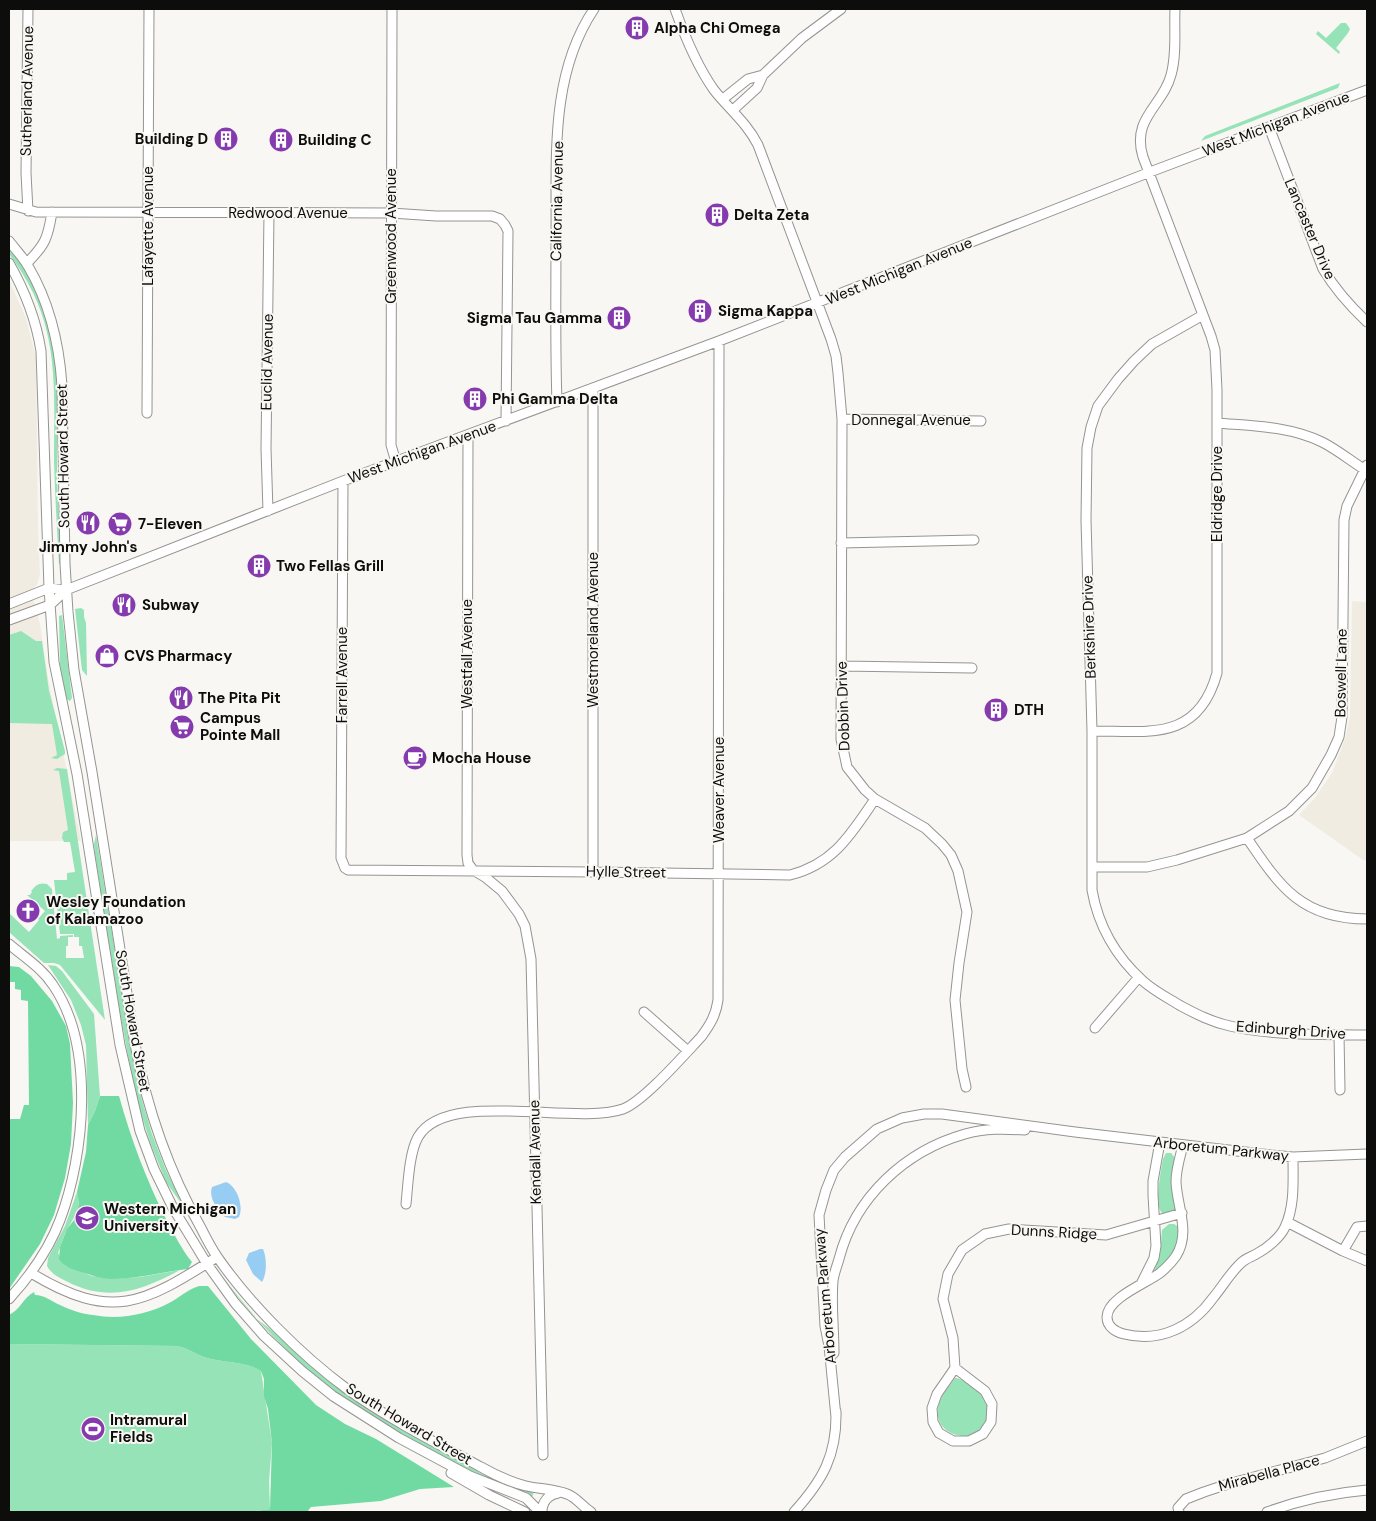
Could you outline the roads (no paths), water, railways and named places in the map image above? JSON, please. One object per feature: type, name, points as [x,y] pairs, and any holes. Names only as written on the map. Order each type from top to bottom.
[{"type":"street","name":"Sutherland Avenue","points":[[28,9],[26,173],[28,211]]},
{"type":"street","name":"Lafayette Avenue","points":[[147,413],[149,9]]},
{"type":"street","name":"Greenwood Avenue","points":[[392,9],[391,445],[396,462]]},
{"type":"street","name":"California Avenue","points":[[557,402],[555,360],[559,106],[563,81],[575,43],[594,9]]},
{"type":"street","name":"Dobbin Drive","points":[[675,9],[698,62],[715,91],[733,110],[758,145],[836,356],[842,420],[841,740],[845,760],[858,783],[875,800],[924,828],[951,855],[958,871],[967,912],[955,1000],[962,1069],[966,1087]]},
{"type":"street","points":[[733,110],[757,88],[763,75],[802,38],[841,9]]},
{"type":"street","name":"Eldridge Drive","points":[[1092,731],[1148,731],[1173,727],[1193,716],[1202,708],[1209,698],[1217,673],[1218,390],[1216,350],[1141,152],[1140,137],[1147,116],[1170,78],[1174,50],[1175,9]]},
{"type":"street","points":[[723,99],[748,79],[763,75]]},
{"type":"street","name":"West Michigan Avenue","points":[[9,620],[50,605],[66,590],[343,481],[719,341],[1150,172],[1367,90]]},
{"type":"street","name":"Lancaster Drive","points":[[1269,127],[1324,268],[1331,281],[1348,303],[1367,322]]},
{"type":"street","name":"Redwood Avenue","points":[[9,204],[28,211],[52,212],[391,213],[436,216],[492,216],[500,219],[508,231],[509,262],[506,421]]},
{"type":"street","points":[[27,264],[46,242],[52,212]]},
{"type":"street","name":"Euclid Avenue","points":[[268,511],[266,449],[269,213]]},
{"type":"street","name":"South Howard Street","points":[[9,241],[27,264],[42,293],[54,324],[60,354],[66,590],[74,670],[142,1084],[172,1171],[191,1211],[218,1257],[243,1290],[310,1359],[348,1389],[390,1416],[483,1469],[516,1483],[566,1493],[590,1512]]},
{"type":"street","name":"South Howard Street","points":[[9,263],[29,302],[40,346],[48,588],[54,662],[77,774],[127,1081],[140,1131],[154,1169],[173,1208],[207,1264],[235,1303],[264,1336],[302,1371],[333,1396],[399,1438],[470,1476],[526,1498],[541,1512]]},
{"type":"street","name":"Berkshire Drive","points":[[1139,977],[1113,946],[1100,922],[1092,890],[1092,731],[1086,520],[1087,448],[1098,406],[1118,379],[1152,344],[1203,315]]},
{"type":"street","name":"Weaver Avenue","points":[[406,1204],[414,1146],[429,1125],[437,1120],[454,1114],[534,1111],[592,1114],[624,1109],[632,1105],[688,1051],[714,1018],[718,1000],[719,341]]},
{"type":"street","name":"Westmoreland Avenue","points":[[593,388],[594,872]]},
{"type":"street","name":"Donnegal Avenue","points":[[842,420],[981,421]]},
{"type":"street","points":[[1217,423],[1267,427],[1306,435],[1323,442],[1366,468]]},
{"type":"street","name":"Westfall Avenue","points":[[468,436],[466,855],[473,870]]},
{"type":"street","name":"Boswell Lane","points":[[1092,867],[1147,867],[1184,858],[1248,838],[1289,811],[1300,801],[1322,772],[1339,737],[1342,717],[1344,520],[1347,506],[1366,468]]},
{"type":"street","name":"Farrell Avenue","points":[[343,481],[341,858],[346,868]]},
{"type":"street","points":[[841,543],[974,540]]},
{"type":"street","name":"West Michigan Avenue","points":[[9,604],[48,588],[66,590]]},
{"type":"street","points":[[841,666],[972,668]]},
{"type":"street","points":[[63,708],[81,706]]},
{"type":"street","name":"Hylle Street","points":[[346,868],[348,870],[360,871],[473,870],[790,875],[812,868],[846,841],[875,800]]},
{"type":"street","points":[[1248,838],[1281,885],[1305,903],[1334,917],[1367,919]]},
{"type":"street","name":"Kendall Avenue","points":[[473,870],[502,891],[519,914],[527,934],[531,959],[543,1455]]},
{"type":"street","points":[[9,944],[47,977],[63,1003],[78,1046],[82,1091],[75,1169],[60,1221],[31,1273],[9,1299]]},
{"type":"street","points":[[1095,1028],[1139,977]]},
{"type":"street","name":"Edinburgh Drive","points":[[1139,977],[1162,994],[1204,1018],[1232,1026],[1263,1031],[1367,1035]]},
{"type":"street","points":[[644,1012],[688,1051]]},
{"type":"street","points":[[1339,1034],[1340,1090]]},
{"type":"street","name":"Arboretum Parkway","points":[[836,1417],[829,1346],[825,1326],[819,1215],[834,1170],[845,1157],[877,1129],[902,1118],[942,1114],[1182,1145],[1294,1156],[1367,1154]]},
{"type":"street","name":"Arboretum Parkway","points":[[794,1512],[814,1488],[826,1466],[835,1439],[833,1280],[847,1234],[859,1212],[874,1191],[894,1171],[914,1156],[939,1142],[967,1133],[997,1128],[1076,1132]]},
{"type":"street","points":[[1142,1282],[1154,1258],[1156,1234],[1153,1208],[1153,1181],[1160,1142]]},
{"type":"street","points":[[1182,1145],[1176,1171],[1176,1184],[1182,1213],[1183,1234],[1181,1244],[1176,1255],[1160,1273],[1142,1282],[1111,1306],[1107,1312],[1107,1321],[1118,1332],[1136,1336],[1154,1336],[1173,1331],[1200,1315],[1231,1272],[1243,1261],[1259,1253],[1273,1242],[1284,1229],[1292,1200],[1294,1156]]},
{"type":"street","name":"Dunns Ridge","points":[[955,1368],[954,1338],[944,1299],[948,1274],[962,1250],[986,1234],[1009,1229],[1106,1235],[1182,1213]]},
{"type":"street","points":[[1287,1222],[1343,1251],[1367,1261]]},
{"type":"street","points":[[1343,1251],[1357,1227],[1367,1226]]},
{"type":"street","points":[[31,1273],[68,1293],[90,1300],[130,1301],[159,1292],[218,1257]]},
{"type":"street","points":[[955,1368],[985,1391],[992,1404],[991,1422],[983,1434],[969,1441],[953,1441],[939,1433],[933,1422],[932,1408],[937,1394],[955,1368]]},
{"type":"street","points":[[399,1438],[484,1493],[525,1512]]},
{"type":"street","name":"Mirabella Place","points":[[1179,1512],[1178,1508],[1186,1499],[1204,1492],[1325,1458],[1367,1441]]},
{"type":"street","points":[[1267,1512],[1320,1496],[1367,1490]]},
{"type":"street","points":[[541,1512],[544,1501],[548,1496],[560,1492]]},
{"type":"street","points":[[576,1500],[579,1512]]},
{"type":"water","points":[[226,1182],[236,1192],[240,1202],[239,1217],[235,1219],[225,1217],[211,1195],[212,1187]]},
{"type":"water","points":[[263,1249],[266,1261],[266,1270],[262,1282],[253,1274],[246,1260],[249,1253]]},
{"type":"place","name":"Alpha Chi Omega","points":[[637,28]]},
{"type":"place","name":"Building D","points":[[226,139]]},
{"type":"place","name":"Building C","points":[[281,140]]},
{"type":"place","name":"Delta Zeta","points":[[717,215]]},
{"type":"place","name":"Sigma Kappa","points":[[700,311]]},
{"type":"place","name":"Sigma Tau Gamma","points":[[619,318]]},
{"type":"place","name":"Phi Gamma Delta","points":[[475,399]]},
{"type":"place","name":"Jimmy John's","points":[[88,523]]},
{"type":"place","name":"7-Eleven","points":[[120,524]]},
{"type":"place","name":"Two Fellas Grill","points":[[259,566]]},
{"type":"place","name":"Subway","points":[[124,605]]},
{"type":"place","name":"CVS Pharmacy","points":[[107,656]]},
{"type":"place","name":"The Pita Pit","points":[[181,698]]},
{"type":"place","name":"DTH","points":[[996,710]]},
{"type":"place","name":"Campus Pointe Mall","points":[[182,727]]},
{"type":"place","name":"Mocha House","points":[[415,758]]},
{"type":"place","name":"Wesley Foundation of Kalamazoo","points":[[28,911]]},
{"type":"place","name":"Western Michigan University","points":[[87,1218]]},
{"type":"place","name":"Intramural Fields","points":[[93,1429]]}]
